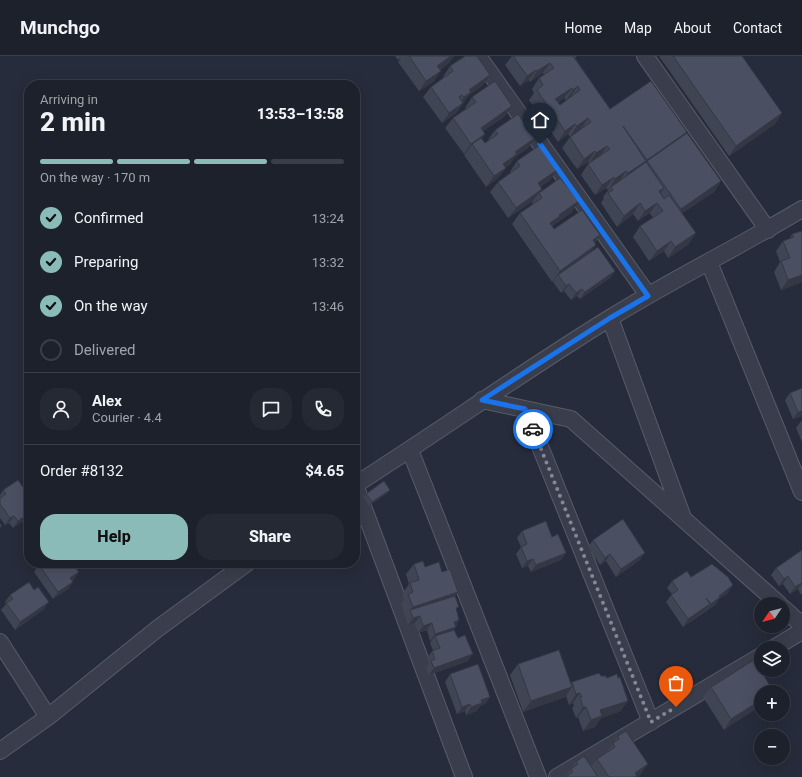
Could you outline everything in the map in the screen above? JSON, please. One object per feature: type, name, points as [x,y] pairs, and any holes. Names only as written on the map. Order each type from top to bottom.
[{"type":"street","points":[[478,56],[648,296]]},
{"type":"street","points":[[645,56],[768,230]]},
{"type":"street","points":[[360,482],[410,450],[482,400],[610,318],[768,230],[802,209]]},
{"type":"street","points":[[709,262],[802,492]]},
{"type":"street","points":[[610,318],[684,520]]},
{"type":"street","points":[[482,400],[571,419],[771,597]]},
{"type":"street","points":[[525,409],[651,722]]},
{"type":"street","points":[[410,450],[538,777]]},
{"type":"street","points":[[360,498],[464,777]]},
{"type":"street","points":[[0,751],[48,717],[156,629],[240,568]]},
{"type":"street","points":[[790,614],[802,625]]},
{"type":"street","points":[[786,641],[802,631]]},
{"type":"street","points":[[0,642],[48,717]]},
{"type":"street","points":[[558,777],[754,660]]},
{"type":"building","points":[[409,56],[451,56],[437,66],[441,71],[426,81]]},
{"type":"building","points":[[465,56],[477,56],[490,75],[469,90],[471,92],[464,97],[462,95],[459,97],[463,103],[449,113],[431,87],[453,71],[450,66]]},
{"type":"building","points":[[513,56],[573,56],[610,109],[651,81],[687,132],[647,160],[623,126],[646,161],[628,173],[626,171],[615,179],[614,177],[602,185],[588,164],[610,149],[607,146],[596,153],[595,151],[584,159],[570,137],[591,122],[588,118],[577,126],[575,124],[565,131],[537,90],[543,85],[539,78],[554,68],[550,63],[527,76]],"holes":[[[578,86],[580,90],[560,105],[555,99],[572,88],[573,90]]]},
{"type":"building","points":[[673,56],[742,56],[782,113],[736,146]]},
{"type":"building","points":[[495,81],[512,106],[481,128],[485,134],[471,144],[453,118],[476,102],[472,97]]},
{"type":"building","points":[[518,114],[535,138],[515,152],[517,154],[503,164],[506,168],[494,176],[472,144],[481,138],[485,143],[498,134],[495,130]]},
{"type":"building","points":[[687,133],[721,181],[681,209],[647,161]]},
{"type":"building","points":[[540,145],[557,170],[538,183],[542,189],[516,208],[498,182],[520,166],[517,161]]},
{"type":"building","points":[[646,162],[664,188],[659,191],[664,199],[669,195],[696,233],[675,247],[671,241],[657,251],[640,226],[663,211],[657,203],[645,211],[640,203],[624,216],[608,193],[613,190],[611,187]]},
{"type":"building","points":[[560,178],[579,201],[550,223],[554,229],[582,210],[600,235],[593,240],[596,245],[560,271],[520,213],[542,198],[539,193]]},
{"type":"building","points":[[802,231],[802,275],[788,280],[781,261],[790,258],[783,241],[794,237],[792,234]]},
{"type":"building","points":[[598,247],[615,271],[585,292],[582,289],[576,293],[569,284],[566,286],[558,275]]},
{"type":"building","points":[[802,388],[802,411],[798,412],[790,393]]},
{"type":"building","points":[[18,480],[24,489],[24,517],[18,521],[14,516],[10,518],[0,504],[0,498],[6,494],[3,490]]},
{"type":"building","points":[[384,481],[390,490],[372,502],[366,494]]},
{"type":"building","points":[[623,519],[645,553],[621,569],[610,554],[605,558],[593,540]]},
{"type":"building","points":[[546,521],[552,537],[558,534],[566,553],[536,565],[533,559],[527,561],[521,547],[527,544],[522,531]]},
{"type":"building","points":[[802,550],[802,583],[795,587],[788,576],[784,579],[776,568]]},
{"type":"building","points":[[423,561],[425,567],[439,562],[442,572],[450,569],[458,592],[413,607],[408,594],[413,592],[410,583],[419,580],[414,564]]},
{"type":"building","points":[[712,564],[728,577],[733,585],[711,604],[706,598],[710,604],[688,619],[671,595],[678,590],[672,581],[687,571],[691,577]]},
{"type":"building","points":[[41,568],[76,568],[79,572],[70,578],[73,582],[58,592]]},
{"type":"building","points":[[29,582],[34,590],[38,587],[49,602],[20,622],[6,603],[13,599],[10,595]]},
{"type":"building","points":[[455,596],[459,607],[456,608],[459,620],[454,622],[456,627],[435,634],[432,623],[423,626],[420,616],[413,618],[410,610]]},
{"type":"building","points":[[454,630],[458,638],[465,635],[473,654],[434,668],[431,661],[435,659],[432,651],[440,648],[435,636]]},
{"type":"building","points":[[559,650],[572,687],[531,701],[518,664]]},
{"type":"building","points":[[754,660],[754,677],[765,677],[770,685],[754,685],[754,704],[731,719],[711,687]]},
{"type":"building","points":[[478,664],[490,697],[481,700],[482,703],[471,707],[470,704],[462,707],[450,674]]},
{"type":"building","points":[[599,673],[601,676],[606,676],[607,678],[617,674],[618,678],[620,677],[628,701],[600,710],[602,716],[591,720],[586,707],[583,707],[580,693],[576,694],[572,682]]},
{"type":"building","points":[[626,731],[648,764],[635,773],[637,775],[634,777],[609,777],[597,759],[615,747],[613,743],[619,739],[618,736]]},
{"type":"building","points":[[584,756],[598,777],[566,777],[573,772],[571,769],[578,764],[576,762]]},
{"type":"way so far","points":[[533,429],[651,722],[676,707]]},
{"type":"route","points":[[533,429],[525,409],[482,400],[610,318],[648,296],[540,144]]}]
